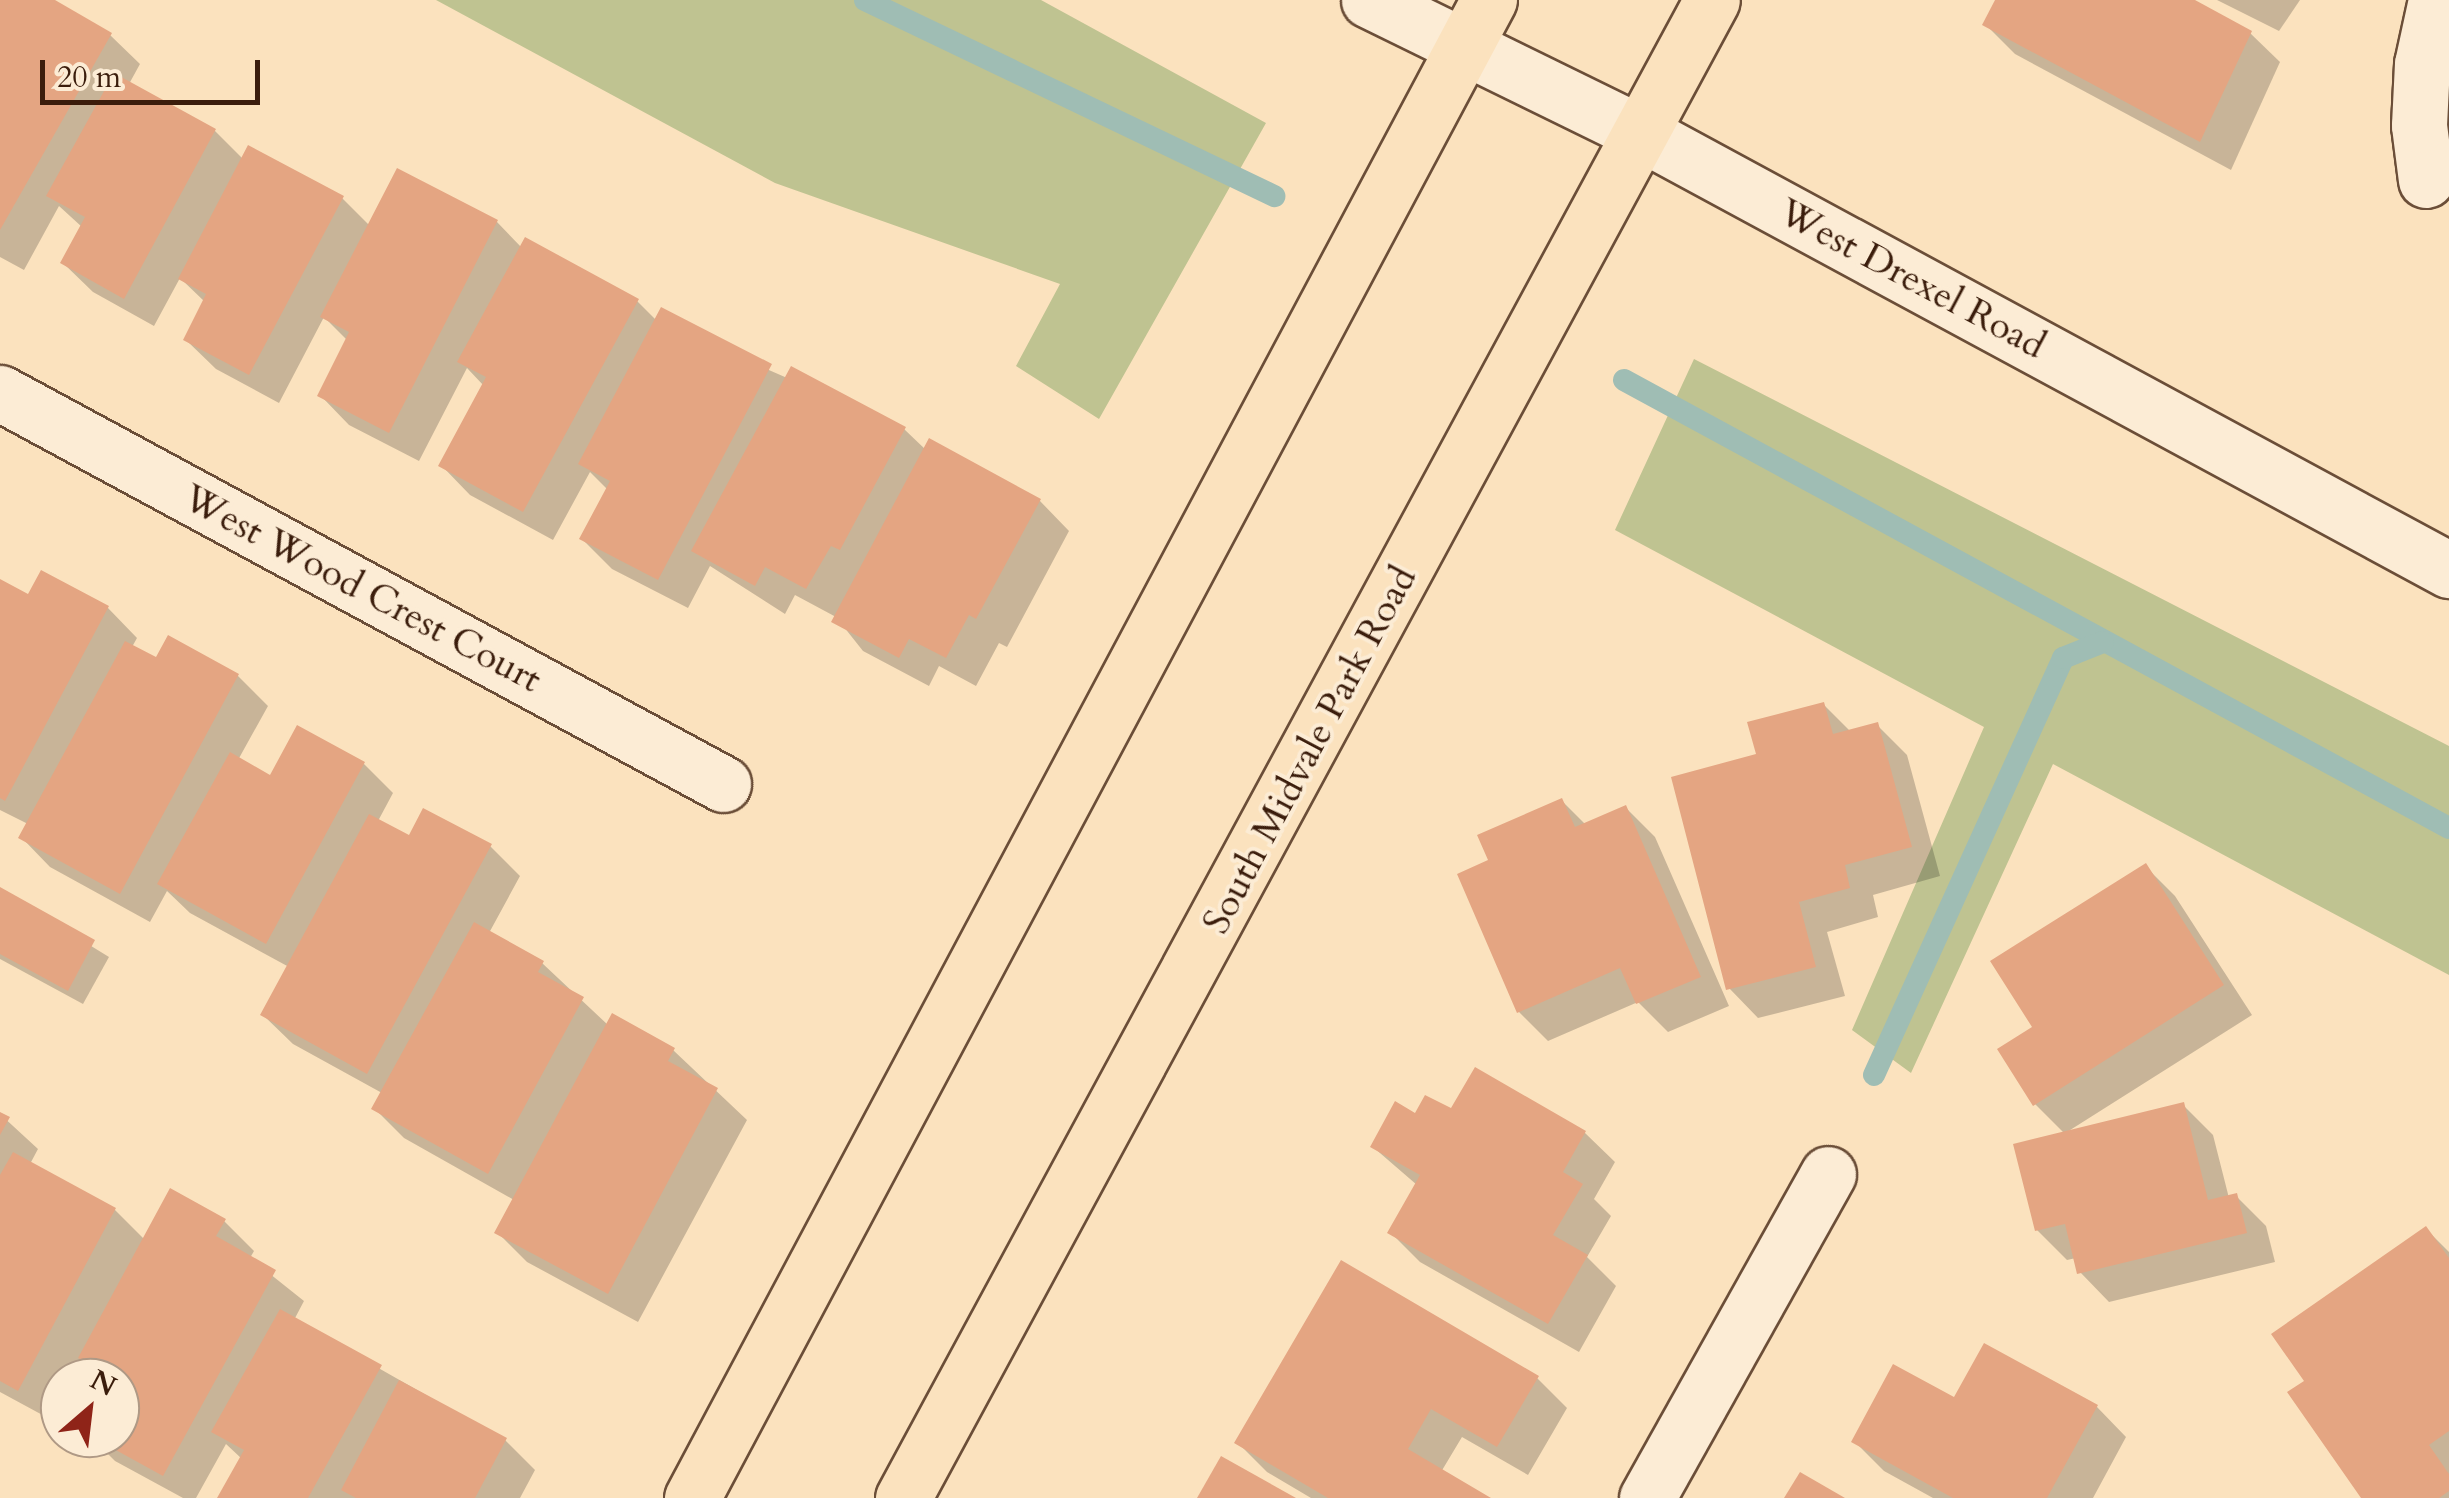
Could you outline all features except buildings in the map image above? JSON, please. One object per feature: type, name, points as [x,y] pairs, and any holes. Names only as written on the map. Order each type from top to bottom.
[{"type":"main road","points":[[692,1498],[1489,0]]},
{"type":"main road","name":"South Midvale Park Road","points":[[902,1498],[1712,0]]},
{"type":"street","name":"West Drexel Road","points":[[1369,0],[1462,51],[1641,134],[2449,570]]},
{"type":"street","points":[[2426,180],[2419,125],[2422,64],[2436,0]]},
{"type":"street","name":"West Wood Crest Court","points":[[0,393],[723,784]]},
{"type":"street","points":[[1647,1498],[1828,1174]]},
{"type":"green space","points":[[436,0],[1041,0],[1266,123],[1099,419],[1016,366],[1060,284],[775,183]]},
{"type":"green space","points":[[1694,359],[2449,746],[2449,975],[2053,764],[1911,1073],[1852,1030],[1984,727],[1615,530]]},
{"type":"waterway","points":[[865,0],[1275,196]]},
{"type":"waterway","points":[[1624,380],[2449,828]]},
{"type":"waterway","points":[[1874,1075],[2063,658],[2103,642]]}]
